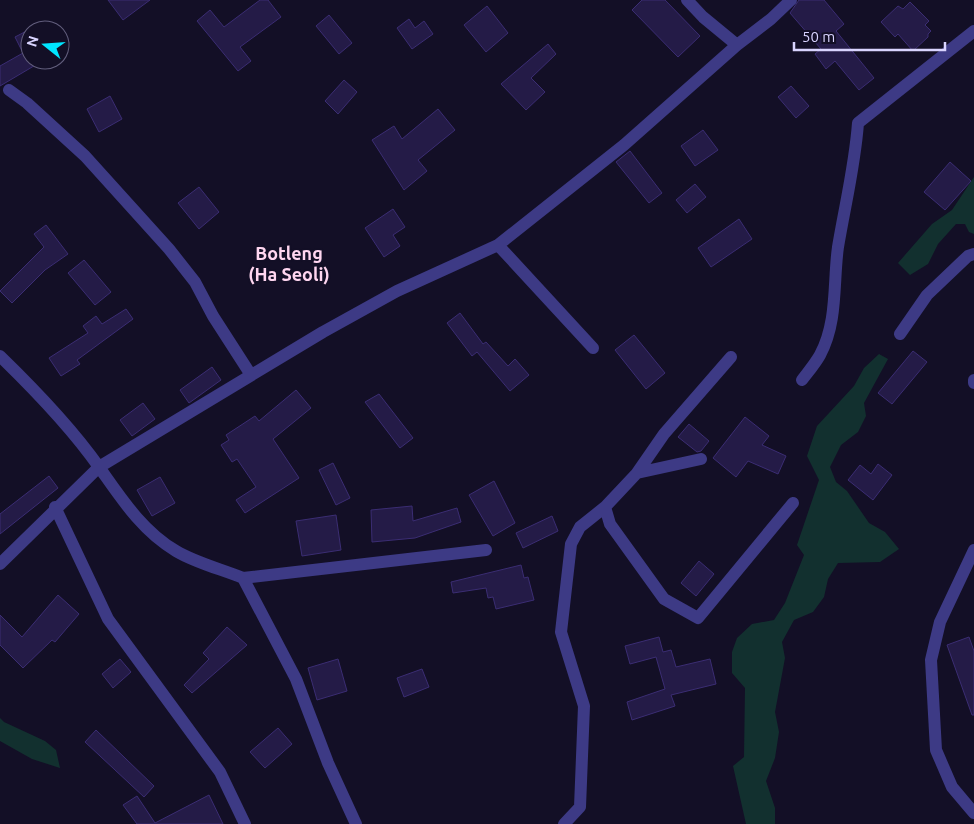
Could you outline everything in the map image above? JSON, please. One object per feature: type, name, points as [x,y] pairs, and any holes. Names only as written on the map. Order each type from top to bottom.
[{"type":"street","points":[[687,0],[703,17],[737,45]]},
{"type":"street","points":[[0,564],[55,507],[99,466],[397,291],[498,245],[624,145],[791,0]]},
{"type":"street","points":[[802,380],[820,354],[830,328],[838,248],[853,172],[858,122],[974,30]]},
{"type":"street","points":[[9,90],[27,103],[85,156],[169,249],[195,282],[213,316],[251,375]]},
{"type":"street","points":[[498,245],[593,348]]},
{"type":"street","points":[[900,334],[927,295],[968,256],[974,254]]},
{"type":"street","points":[[0,356],[27,382],[99,466],[116,493],[143,524],[176,551],[243,578],[486,550]]},
{"type":"street","points":[[564,824],[580,807],[584,706],[561,632],[571,544],[580,527],[605,507],[637,473],[664,434],[730,357]]},
{"type":"street","points":[[637,473],[701,459]]},
{"type":"street","points":[[605,507],[610,524],[664,599],[698,618],[793,503]]},
{"type":"street","points":[[55,507],[108,619],[220,772],[245,824]]},
{"type":"street","points":[[974,550],[940,622],[931,660],[936,750],[952,787],[974,812]]},
{"type":"street","points":[[243,578],[296,679],[328,763],[356,824]]},
{"type":"green space","points":[[974,177],[974,234],[969,232],[965,224],[956,224],[938,244],[928,264],[910,275],[898,263],[932,224],[952,210]]},
{"type":"green space","points":[[879,354],[888,359],[864,403],[866,416],[858,432],[841,445],[830,467],[836,482],[847,491],[869,523],[885,532],[899,549],[880,562],[838,563],[828,579],[824,597],[813,612],[794,620],[782,642],[785,658],[775,712],[779,732],[775,758],[766,781],[775,808],[775,824],[746,824],[733,766],[744,757],[745,688],[732,673],[732,652],[737,638],[752,624],[774,620],[785,603],[804,555],[797,545],[819,480],[807,456],[817,426],[854,386],[864,368]]},
{"type":"green space","points":[[0,718],[4,722],[45,741],[56,750],[60,768],[32,759],[0,741]]},
{"type":"building","points":[[108,0],[150,0],[123,20]]},
{"type":"building","points":[[260,0],[268,0],[281,17],[240,47],[251,61],[238,71],[197,21],[210,10],[224,27]]},
{"type":"building","points":[[642,0],[665,0],[700,36],[678,57],[632,10]]},
{"type":"building","points":[[799,0],[824,0],[844,24],[836,31],[874,78],[859,90],[835,61],[826,69],[815,54],[821,49],[790,13]]},
{"type":"building","points":[[910,2],[929,21],[925,25],[931,31],[928,37],[913,51],[898,34],[895,37],[881,22],[898,6],[903,9]]},
{"type":"building","points":[[487,6],[508,33],[486,52],[464,25]]},
{"type":"building","points":[[329,15],[352,43],[339,54],[316,26]]},
{"type":"building","points":[[409,19],[415,28],[424,21],[433,34],[412,49],[397,28]]},
{"type":"building","points":[[20,34],[20,47],[15,37]]},
{"type":"building","points":[[548,44],[556,54],[531,78],[545,92],[526,110],[501,84]]},
{"type":"building","points":[[20,55],[20,70],[27,70],[0,86],[0,66]]},
{"type":"building","points":[[344,80],[357,92],[338,114],[325,101]]},
{"type":"building","points":[[791,86],[809,106],[796,118],[778,97]]},
{"type":"building","points":[[110,96],[122,119],[99,132],[87,109]]},
{"type":"building","points":[[438,109],[455,130],[418,160],[427,171],[404,190],[372,140],[394,126],[402,139]]},
{"type":"building","points":[[703,130],[718,150],[695,166],[681,146]]},
{"type":"building","points":[[630,151],[662,193],[649,203],[616,162]]},
{"type":"building","points":[[950,162],[971,181],[945,210],[924,192]]},
{"type":"building","points":[[695,184],[706,197],[687,213],[676,200]]},
{"type":"building","points":[[199,187],[219,212],[199,229],[178,203]]},
{"type":"building","points":[[393,209],[405,227],[393,235],[400,246],[384,257],[365,228]]},
{"type":"building","points":[[739,219],[752,239],[711,267],[698,248]]},
{"type":"building","points":[[46,225],[68,254],[45,270],[12,303],[0,291],[44,247],[34,234]]},
{"type":"building","points":[[84,260],[111,292],[95,305],[68,273]]},
{"type":"building","points":[[126,309],[133,319],[77,360],[80,364],[61,376],[49,358],[88,333],[83,326],[96,316],[102,324]]},
{"type":"building","points":[[460,313],[483,344],[486,342],[508,366],[515,359],[529,375],[510,391],[477,352],[472,356],[447,323]]},
{"type":"building","points":[[634,335],[665,373],[646,389],[615,350]]},
{"type":"building","points":[[913,351],[927,362],[892,404],[878,393]]},
{"type":"building","points":[[212,367],[221,380],[189,403],[180,390]]},
{"type":"building","points":[[296,390],[311,408],[273,439],[299,478],[245,513],[236,500],[256,487],[237,459],[232,462],[221,445],[229,440],[226,435],[255,416],[259,421]]},
{"type":"building","points":[[379,394],[413,438],[400,448],[365,402]]},
{"type":"building","points":[[143,403],[155,419],[132,436],[120,420]]},
{"type":"building","points":[[745,417],[769,436],[762,445],[786,456],[778,474],[748,461],[736,477],[713,458]]},
{"type":"building","points":[[689,424],[709,441],[701,451],[697,452],[678,437]]},
{"type":"building","points":[[333,463],[350,498],[336,505],[319,470]]},
{"type":"building","points":[[878,464],[892,475],[873,500],[848,480],[860,465],[871,474]]},
{"type":"building","points":[[49,476],[58,488],[0,534],[0,514]]},
{"type":"building","points":[[160,477],[175,503],[152,516],[137,490]]},
{"type":"building","points":[[494,481],[515,523],[493,536],[469,495]]},
{"type":"building","points":[[412,506],[413,521],[457,508],[461,522],[415,538],[372,542],[371,510]]},
{"type":"building","points":[[336,515],[341,550],[302,556],[296,521]]},
{"type":"building","points":[[552,516],[558,531],[523,548],[516,533]]},
{"type":"building","points":[[699,561],[714,574],[696,596],[681,583]]},
{"type":"building","points":[[521,565],[524,578],[528,577],[534,600],[496,609],[493,597],[488,598],[486,588],[453,593],[451,582]]},
{"type":"building","points":[[58,595],[79,614],[55,642],[52,640],[23,668],[0,645],[0,615],[22,637]]},
{"type":"building","points":[[227,627],[247,645],[192,693],[184,685],[209,659],[203,653]]},
{"type":"building","points":[[659,637],[663,652],[671,650],[676,667],[710,659],[716,684],[671,695],[675,706],[632,720],[627,702],[665,689],[656,657],[630,664],[625,646]]},
{"type":"building","points":[[969,637],[974,651],[974,715],[972,715],[947,645]]},
{"type":"building","points":[[120,659],[131,672],[113,688],[102,674]]},
{"type":"building","points":[[338,659],[347,691],[317,700],[308,668]]},
{"type":"building","points":[[422,669],[429,687],[404,697],[397,678]]},
{"type":"building","points":[[278,728],[292,744],[265,768],[250,752]]},
{"type":"building","points":[[96,730],[154,786],[144,797],[85,742]]},
{"type":"building","points":[[209,795],[223,824],[137,824],[123,805],[137,796],[155,823]]},
{"type":"district","name":"Botleng (Ha Seoli)","points":[[289,263]]}]
